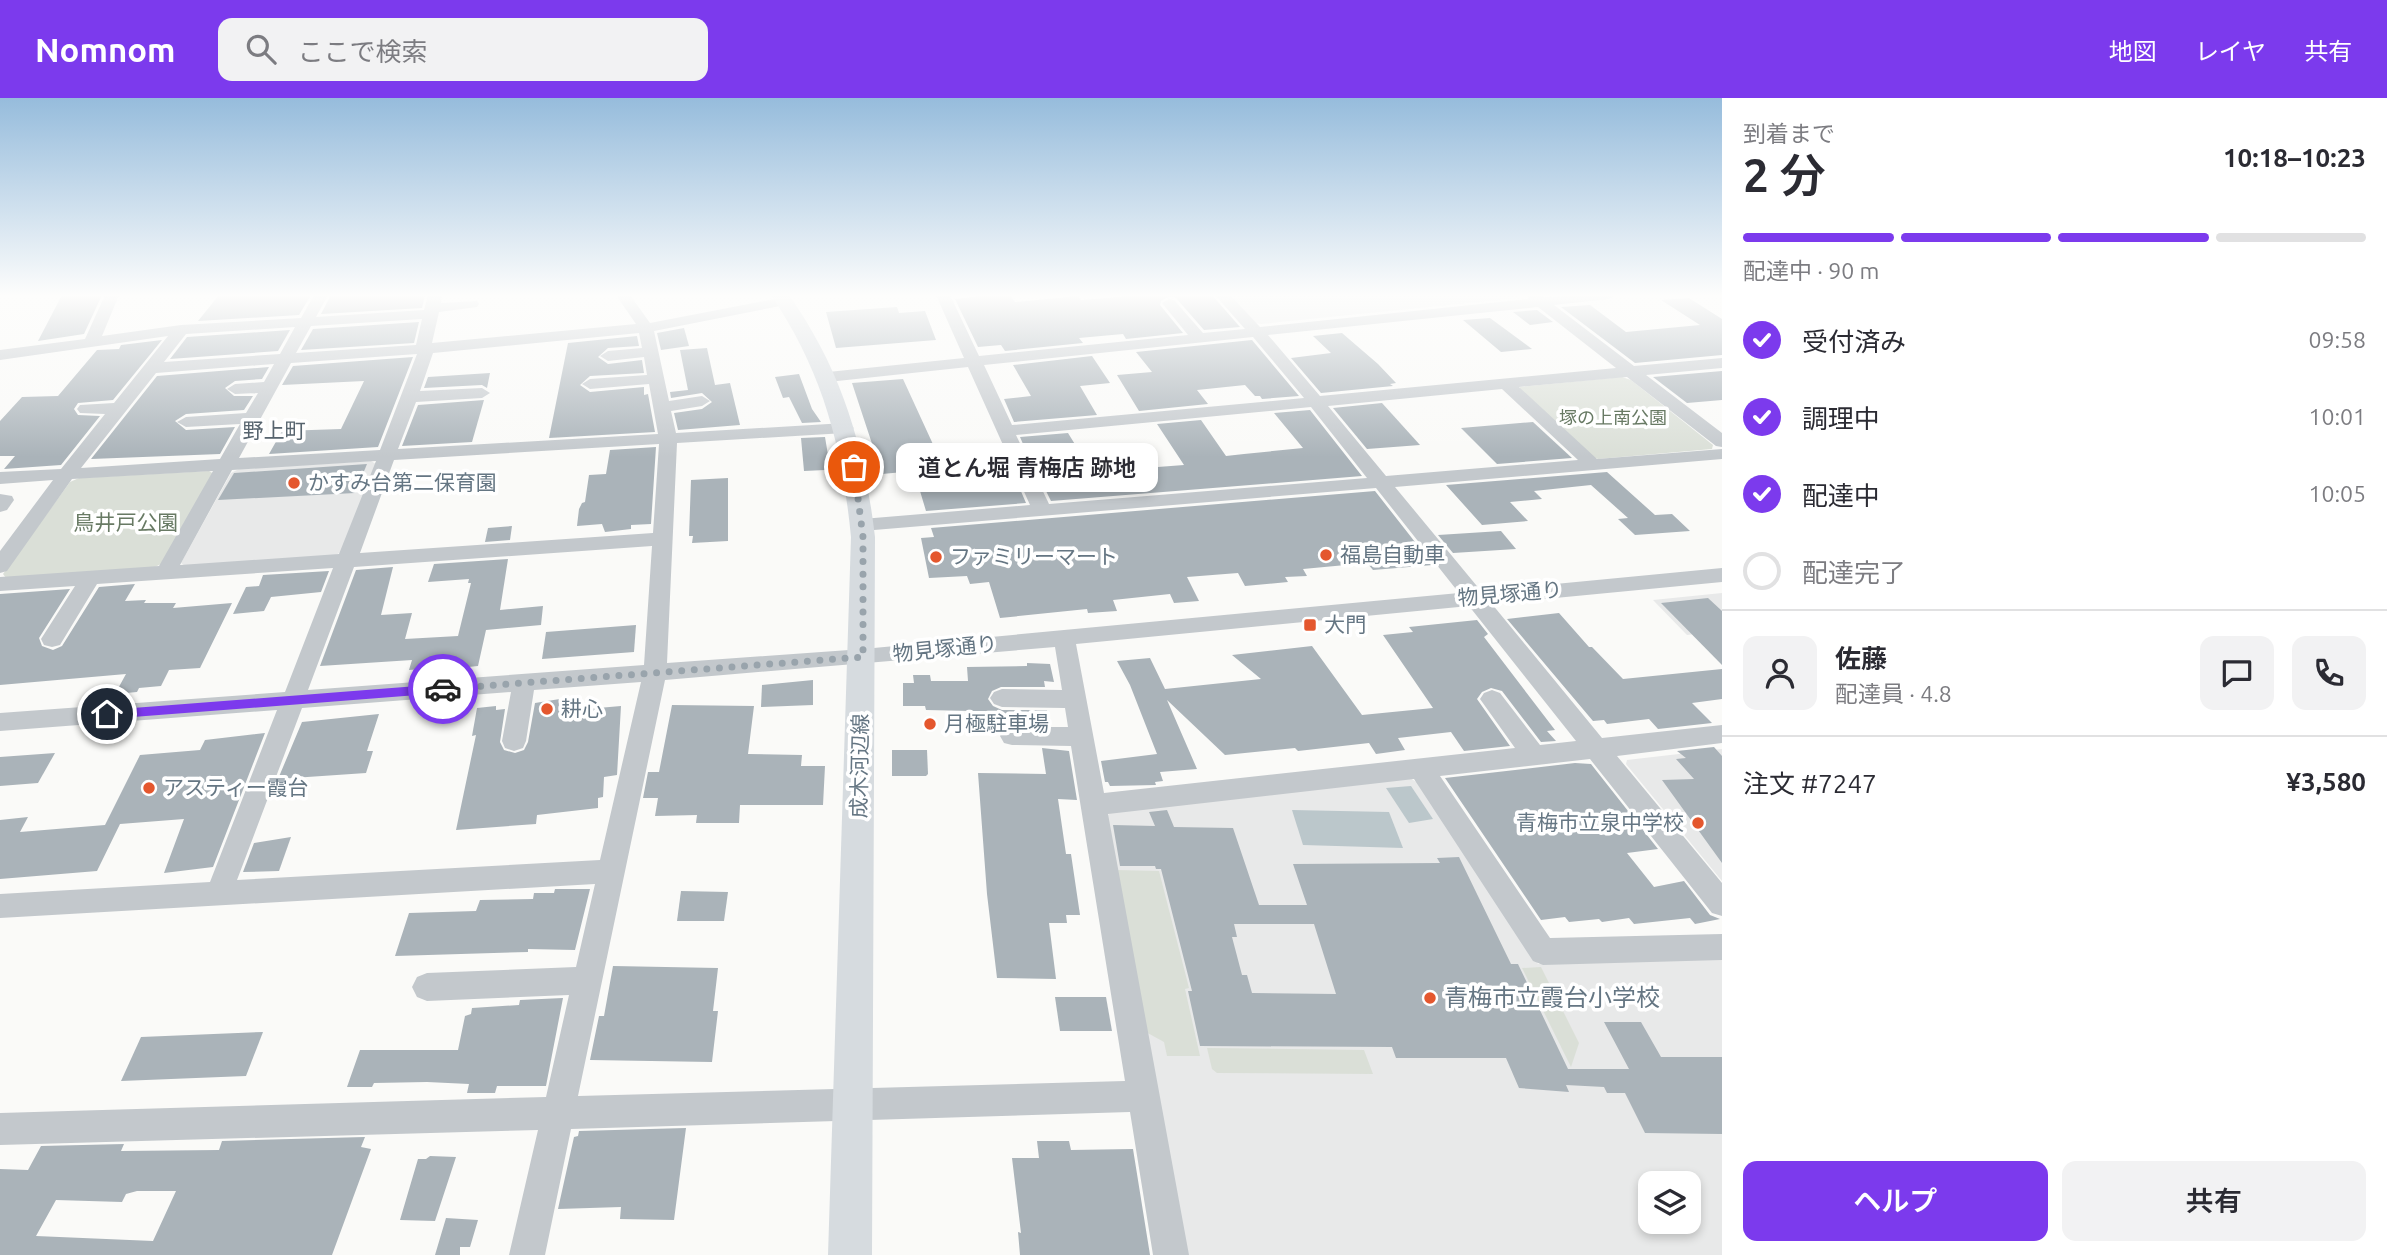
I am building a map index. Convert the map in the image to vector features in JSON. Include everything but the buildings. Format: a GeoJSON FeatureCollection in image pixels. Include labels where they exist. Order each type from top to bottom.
{"type":"FeatureCollection","features":[{"type":"Feature","properties":{"kind":"main road","name":"成木河辺線"},"geometry":{"type":"LineString","coordinates":[[814,349],[828,377],[845,428],[862,525],[863,657],[850,1255]]}},
{"type":"Feature","properties":{"kind":"street"},"geometry":{"type":"LineString","coordinates":[[3,357],[53,349]]}},
{"type":"Feature","properties":{"kind":"street"},"geometry":{"type":"LineString","coordinates":[[1,564],[166,349]]}},
{"type":"Feature","properties":{"kind":"street"},"geometry":{"type":"LineString","coordinates":[[166,572],[292,349]]}},
{"type":"Feature","properties":{"kind":"street"},"geometry":{"type":"LineString","coordinates":[[151,368],[425,349],[425,356],[348,561],[219,893]]}},
{"type":"Feature","properties":{"kind":"street"},"geometry":{"type":"LineString","coordinates":[[608,356],[626,349]]}},
{"type":"Feature","properties":{"kind":"street"},"geometry":{"type":"LineString","coordinates":[[527,1255],[655,672],[668,439],[651,349]]}},
{"type":"Feature","properties":{"kind":"street"},"geometry":{"type":"LineString","coordinates":[[968,349],[1042,510]]}},
{"type":"Feature","properties":{"kind":"street"},"geometry":{"type":"LineString","coordinates":[[828,377],[1096,349]]}},
{"type":"Feature","properties":{"kind":"street"},"geometry":{"type":"LineString","coordinates":[[1271,349],[1722,904]]}},
{"type":"Feature","properties":{"kind":"street"},"geometry":{"type":"LineString","coordinates":[[1601,349],[1722,442]]}},
{"type":"Feature","properties":{"kind":"street"},"geometry":{"type":"LineString","coordinates":[[1007,431],[1722,363]]}},
{"type":"Feature","properties":{"kind":"street"},"geometry":{"type":"LineString","coordinates":[[590,384],[656,379]]}},
{"type":"Feature","properties":{"kind":"street"},"geometry":{"type":"LineString","coordinates":[[1506,384],[1593,464]]}},
{"type":"Feature","properties":{"kind":"street"},"geometry":{"type":"LineString","coordinates":[[235,389],[270,387]]}},
{"type":"Feature","properties":{"kind":"street"},"geometry":{"type":"LineString","coordinates":[[409,397],[482,393]]}},
{"type":"Feature","properties":{"kind":"street"},"geometry":{"type":"LineString","coordinates":[[662,407],[702,401]]}},
{"type":"Feature","properties":{"kind":"street"},"geometry":{"type":"LineString","coordinates":[[86,409],[119,408]]}},
{"type":"Feature","properties":{"kind":"street"},"geometry":{"type":"LineString","coordinates":[[186,422],[252,418]]}},
{"type":"Feature","properties":{"kind":"street"},"geometry":{"type":"LineString","coordinates":[[8,478],[845,428]]}},
{"type":"Feature","properties":{"kind":"street"},"geometry":{"type":"LineString","coordinates":[[862,525],[1722,454]]}},
{"type":"Feature","properties":{"kind":"street"},"geometry":{"type":"LineString","coordinates":[[8,478],[33,459]]}},
{"type":"Feature","properties":{"kind":"street"},"geometry":{"type":"LineString","coordinates":[[0,500],[5,500],[0,506]]}},
{"type":"Feature","properties":{"kind":"street"},"geometry":{"type":"LineString","coordinates":[[0,584],[663,539]]}},
{"type":"Feature","properties":{"kind":"street","name":"物見塚通り"},"geometry":{"type":"LineString","coordinates":[[0,722],[863,657],[1722,575]]}},
{"type":"Feature","properties":{"kind":"street"},"geometry":{"type":"LineString","coordinates":[[52,639],[91,578]]}},
{"type":"Feature","properties":{"kind":"street"},"geometry":{"type":"LineString","coordinates":[[1064,636],[1171,1255]]}},
{"type":"Feature","properties":{"kind":"street"},"geometry":{"type":"LineString","coordinates":[[514,741],[524,682]]}},
{"type":"Feature","properties":{"kind":"street"},"geometry":{"type":"LineString","coordinates":[[1002,698],[1074,699]]}},
{"type":"Feature","properties":{"kind":"street"},"geometry":{"type":"LineString","coordinates":[[1492,699],[1534,755]]}},
{"type":"Feature","properties":{"kind":"street"},"geometry":{"type":"LineString","coordinates":[[1093,805],[1722,734]]}},
{"type":"Feature","properties":{"kind":"street"},"geometry":{"type":"LineString","coordinates":[[1012,736],[1081,737]]}},
{"type":"Feature","properties":{"kind":"street"},"geometry":{"type":"LineString","coordinates":[[1420,767],[1543,952],[1722,947]]}},
{"type":"Feature","properties":{"kind":"street"},"geometry":{"type":"LineString","coordinates":[[4,911],[219,893],[611,871]]}},
{"type":"Feature","properties":{"kind":"street"},"geometry":{"type":"LineString","coordinates":[[427,988],[587,980]]}},
{"type":"Feature","properties":{"kind":"street"},"geometry":{"type":"LineString","coordinates":[[0,1129],[1144,1096]]}},
{"type":"Feature","properties":{"kind":"shaded area"},"geometry":{"type":"Polygon","coordinates":[[[371,461],[376,464],[341,552],[334,556],[185,566],[181,563],[231,473],[239,469],[371,461]]]}},
{"type":"Feature","properties":{"kind":"shaded area"},"geometry":{"type":"Polygon","coordinates":[[[1722,593],[1722,631],[1687,635],[1653,600],[1722,593]]]}},
{"type":"Feature","properties":{"kind":"shaded area","name":"青梅市立泉中学校"},"geometry":{"type":"Polygon","coordinates":[[[1722,749],[1722,881],[1626,764],[1627,760],[1722,749]]]}},
{"type":"Feature","properties":{"kind":"shaded area","name":"青梅市立霞台小学校"},"geometry":{"type":"Polygon","coordinates":[[[1408,777],[1420,784],[1538,964],[1722,959],[1722,1255],[1184,1255],[1105,818],[1112,811],[1408,777]]]}},
{"type":"Feature","properties":{"kind":"shaded area"},"geometry":{"type":"Polygon","coordinates":[[[1411,786],[1433,819],[1409,823],[1386,788],[1411,786]]]}},
{"type":"Feature","properties":{"kind":"shaded area"},"geometry":{"type":"Polygon","coordinates":[[[1292,810],[1389,812],[1403,848],[1303,845],[1292,810]]]}},
{"type":"Feature","properties":{"kind":"green space","name":"塚の上南公園"},"geometry":{"type":"Polygon","coordinates":[[[1622,377],[1631,380],[1713,445],[1712,449],[1598,459],[1589,456],[1519,391],[1520,387],[1622,377]]]}},
{"type":"Feature","properties":{"kind":"green space","name":"鳥井戸公園"},"geometry":{"type":"Polygon","coordinates":[[[209,471],[214,474],[161,564],[153,568],[6,578],[3,574],[70,482],[79,478],[209,471]]]}},
{"type":"Feature","properties":{"kind":"green space"},"geometry":{"type":"Polygon","coordinates":[[[1115,870],[1159,871],[1189,988],[1185,989],[1200,1056],[1167,1056],[1164,1042],[1144,1031],[1115,870]]]}},
{"type":"Feature","properties":{"kind":"green space"},"geometry":{"type":"Polygon","coordinates":[[[1541,967],[1579,1043],[1571,1067],[1522,968],[1541,967]]]}},
{"type":"Feature","properties":{"kind":"green space"},"geometry":{"type":"Polygon","coordinates":[[[1207,1048],[1364,1050],[1373,1074],[1217,1073],[1212,1069],[1207,1048]]]}},
{"type":"Feature","properties":{"kind":"way so far"},"geometry":{"type":"LineString","coordinates":[[443,689],[863,657],[863,537],[854,467]]}},
{"type":"Feature","properties":{"kind":"place","name":"道とん堀 青梅店 跡地"},"geometry":{"type":"Point","coordinates":[854,467]}},
{"type":"Feature","properties":{"kind":"place","name":"かすみ台第二保育園"},"geometry":{"type":"Point","coordinates":[294,483]}},
{"type":"Feature","properties":{"kind":"place","name":"福島自動車"},"geometry":{"type":"Point","coordinates":[1326,555]}},
{"type":"Feature","properties":{"kind":"place","name":"ファミリーマート"},"geometry":{"type":"Point","coordinates":[936,557]}},
{"type":"Feature","properties":{"kind":"place","name":"大門"},"geometry":{"type":"Point","coordinates":[1310,625]}},
{"type":"Feature","properties":{"kind":"place","name":"耕心"},"geometry":{"type":"Point","coordinates":[547,709]}},
{"type":"Feature","properties":{"kind":"place","name":"月極駐車場"},"geometry":{"type":"Point","coordinates":[930,724]}},
{"type":"Feature","properties":{"kind":"place","name":"アスティー霞台"},"geometry":{"type":"Point","coordinates":[149,788]}},
{"type":"Feature","properties":{"kind":"place","name":"青梅市立泉中学校"},"geometry":{"type":"Point","coordinates":[1698,823]}},
{"type":"Feature","properties":{"kind":"place","name":"青梅市立霞台小学校"},"geometry":{"type":"Point","coordinates":[1430,998]}},
{"type":"Feature","properties":{"kind":"district","name":"野上町"},"geometry":{"type":"Point","coordinates":[274,431]}},
{"type":"Feature","properties":{"kind":"route"},"geometry":{"type":"LineString","coordinates":[[107,714],[443,689]]}}]}
